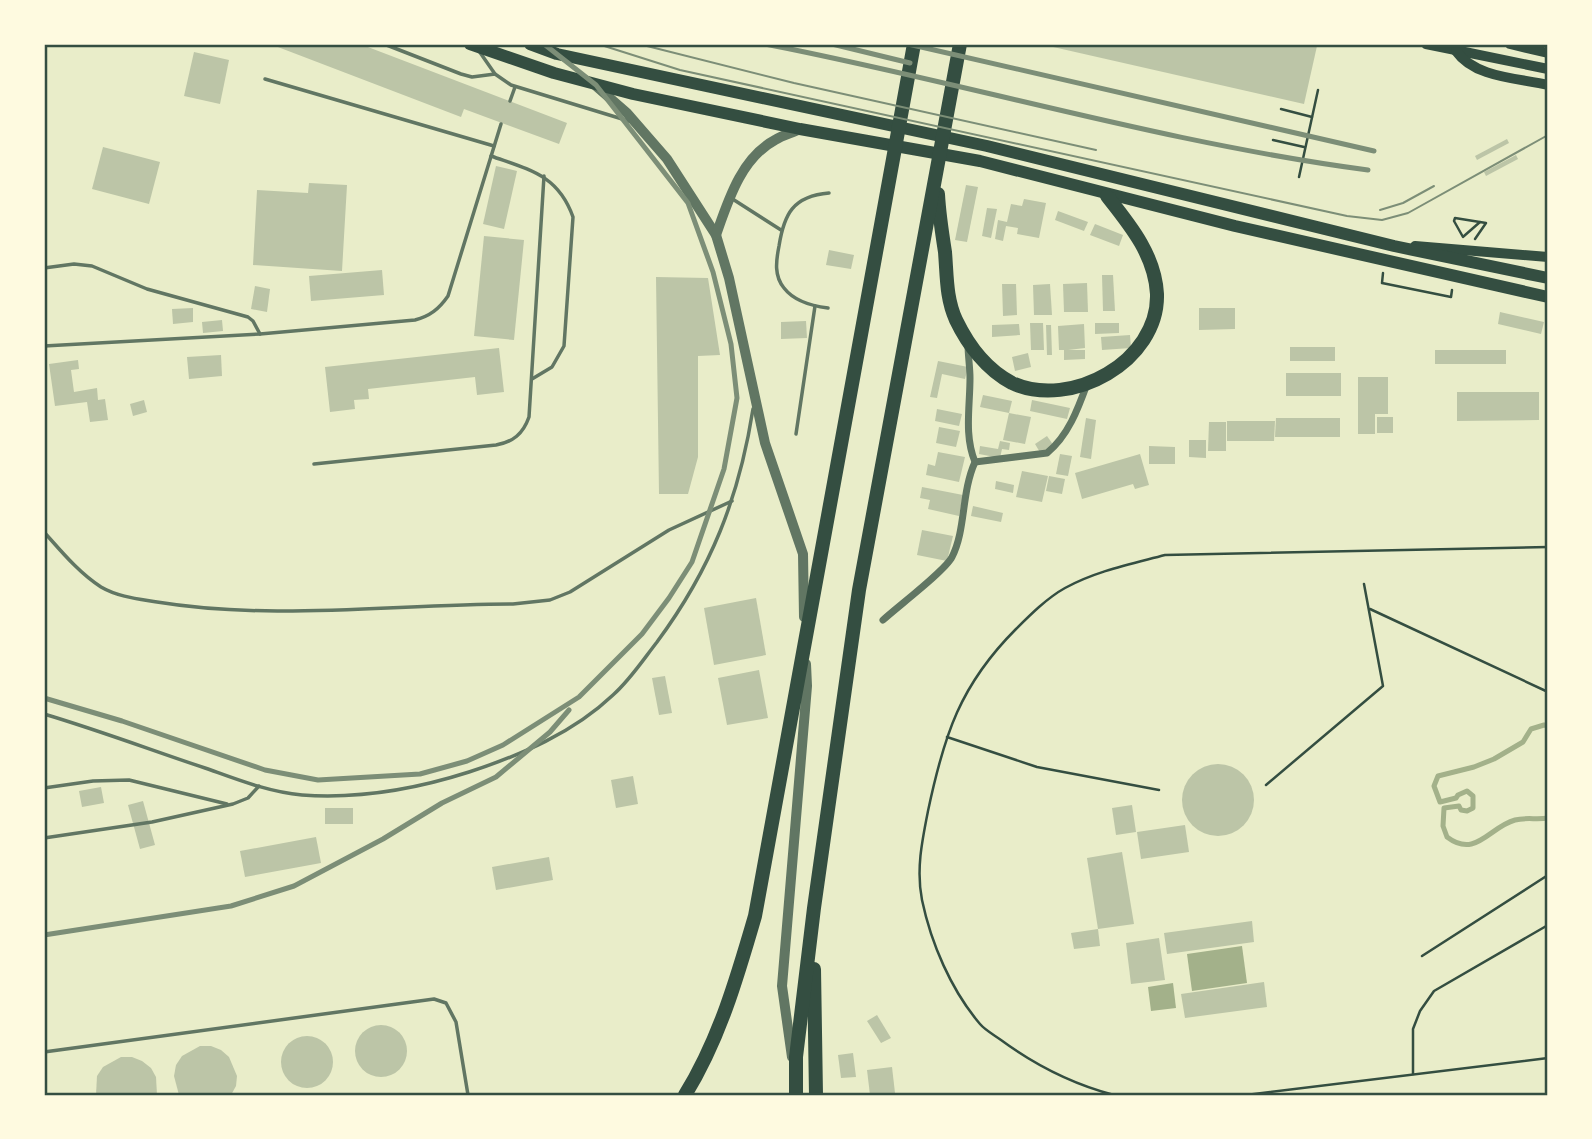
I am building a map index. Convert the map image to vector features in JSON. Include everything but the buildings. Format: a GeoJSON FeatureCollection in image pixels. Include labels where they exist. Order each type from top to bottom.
{"type":"FeatureCollection","features":[{"type":"Feature","properties":{"kind":"highway"},"geometry":{"type":"LineString","coordinates":[[530,44],[557,54],[987,146],[1394,246],[1548,278]]}},
{"type":"Feature","properties":{"kind":"highway"},"geometry":{"type":"LineString","coordinates":[[685,1095],[701,1069],[719,1027],[738,976],[755,916],[914,44]]}},
{"type":"Feature","properties":{"kind":"highway"},"geometry":{"type":"LineString","coordinates":[[796,1095],[796,1057],[814,908],[859,590],[960,44]]}},
{"type":"Feature","properties":{"kind":"highway"},"geometry":{"type":"LineString","coordinates":[[473,45],[596,85],[800,129],[980,161],[1107,196],[1548,297]]}},
{"type":"Feature","properties":{"kind":"highway"},"geometry":{"type":"LineString","coordinates":[[581,81],[586,60]]}},
{"type":"Feature","properties":{"kind":"highway"},"geometry":{"type":"LineString","coordinates":[[938,164],[939,212],[948,296],[956,319],[967,341],[982,359],[1013,383],[1031,388],[1072,388],[1117,368],[1140,347],[1154,317],[1157,294],[1143,245],[1107,196]]}},
{"type":"Feature","properties":{"kind":"highway"},"geometry":{"type":"LineString","coordinates":[[814,908],[816,1095]]}},
{"type":"Feature","properties":{"kind":"main road"},"geometry":{"type":"LineString","coordinates":[[1426,44],[1548,69]]}},
{"type":"Feature","properties":{"kind":"main road"},"geometry":{"type":"LineString","coordinates":[[1510,44],[1548,53]]}},
{"type":"Feature","properties":{"kind":"main road"},"geometry":{"type":"LineString","coordinates":[[1456,51],[1465,62],[1478,70],[1548,85]]}},
{"type":"Feature","properties":{"kind":"main road"},"geometry":{"type":"LineString","coordinates":[[1394,246],[1548,257]]}},
{"type":"Feature","properties":{"kind":"street"},"geometry":{"type":"LineString","coordinates":[[596,85],[637,124],[667,159],[716,235],[729,278],[768,454],[803,554],[807,686],[782,986],[796,1095]]}},
{"type":"Feature","properties":{"kind":"street"},"geometry":{"type":"LineString","coordinates":[[716,235],[729,197],[748,166],[773,141],[800,129]]}},
{"type":"Feature","properties":{"kind":"street"},"geometry":{"type":"LineString","coordinates":[[883,620],[951,560],[957,543],[967,480],[975,462],[971,452],[968,422],[970,379],[967,341]]}},
{"type":"Feature","properties":{"kind":"street"},"geometry":{"type":"LineString","coordinates":[[975,462],[1046,453],[1055,447],[1077,414],[1088,382]]}},
{"type":"Feature","properties":{"kind":"lane"},"geometry":{"type":"LineString","coordinates":[[384,44],[461,74],[484,77],[495,74]]}},
{"type":"Feature","properties":{"kind":"lane"},"geometry":{"type":"LineString","coordinates":[[473,45],[495,74],[515,86],[637,124]]}},
{"type":"Feature","properties":{"kind":"lane"},"geometry":{"type":"LineString","coordinates":[[265,79],[495,146]]}},
{"type":"Feature","properties":{"kind":"lane"},"geometry":{"type":"LineString","coordinates":[[510,101],[515,86]]}},
{"type":"Feature","properties":{"kind":"lane"},"geometry":{"type":"LineString","coordinates":[[44,346],[260,334],[415,320],[434,312],[442,305],[452,286],[501,124]]}},
{"type":"Feature","properties":{"kind":"lane"},"geometry":{"type":"LineString","coordinates":[[491,156],[544,176],[557,187],[567,201],[573,217],[564,346],[552,367],[531,380]]}},
{"type":"Feature","properties":{"kind":"lane"},"geometry":{"type":"LineString","coordinates":[[314,464],[505,443],[513,440],[526,426],[544,176]]}},
{"type":"Feature","properties":{"kind":"lane"},"geometry":{"type":"LineString","coordinates":[[828,308],[815,306],[792,296],[778,278],[776,267],[784,220],[798,203],[808,197],[829,193]]}},
{"type":"Feature","properties":{"kind":"lane"},"geometry":{"type":"LineString","coordinates":[[729,197],[781,230]]}},
{"type":"Feature","properties":{"kind":"lane"},"geometry":{"type":"LineString","coordinates":[[44,268],[75,264],[92,266],[147,289],[248,317],[260,334]]}},
{"type":"Feature","properties":{"kind":"lane"},"geometry":{"type":"LineString","coordinates":[[796,434],[815,306]]}},
{"type":"Feature","properties":{"kind":"lane"},"geometry":{"type":"LineString","coordinates":[[44,714],[259,786],[302,795],[355,794],[423,785],[511,758],[565,730],[613,695],[677,615],[715,547],[732,501],[743,463],[755,401]]}},
{"type":"Feature","properties":{"kind":"lane"},"geometry":{"type":"LineString","coordinates":[[44,532],[71,561],[103,587],[121,595],[180,606],[264,611],[513,604],[550,600],[570,592],[669,530],[732,501]]}},
{"type":"Feature","properties":{"kind":"lane"},"geometry":{"type":"LineString","coordinates":[[44,788],[93,781],[129,780],[200,799],[233,804]]}},
{"type":"Feature","properties":{"kind":"lane"},"geometry":{"type":"LineString","coordinates":[[44,838],[152,822],[233,804],[248,798],[259,786]]}},
{"type":"Feature","properties":{"kind":"lane"},"geometry":{"type":"LineString","coordinates":[[44,1052],[435,999],[446,1003],[456,1022],[468,1095]]}},
{"type":"Feature","properties":{"kind":"path"},"geometry":{"type":"LineString","coordinates":[[1299,177],[1318,90]]}},
{"type":"Feature","properties":{"kind":"path"},"geometry":{"type":"LineString","coordinates":[[1281,109],[1312,117]]}},
{"type":"Feature","properties":{"kind":"path"},"geometry":{"type":"LineString","coordinates":[[1273,140],[1306,148]]}},
{"type":"Feature","properties":{"kind":"path"},"geometry":{"type":"LineString","coordinates":[[1473,242],[1486,223],[1480,222],[1455,218],[1463,237],[1480,222]]}},
{"type":"Feature","properties":{"kind":"path"},"geometry":{"type":"LineString","coordinates":[[1382,283],[1451,297]]}},
{"type":"Feature","properties":{"kind":"path"},"geometry":{"type":"LineString","coordinates":[[1114,1095],[1076,1084],[1024,1057],[981,1025],[952,983],[933,938],[922,899],[919,857],[936,774],[964,693],[992,652],[1027,618],[1063,589],[1104,570],[1165,555],[1548,547]]}},
{"type":"Feature","properties":{"kind":"path"},"geometry":{"type":"LineString","coordinates":[[1266,785],[1382,686],[1364,584]]}},
{"type":"Feature","properties":{"kind":"path"},"geometry":{"type":"LineString","coordinates":[[1369,609],[1548,692]]}},
{"type":"Feature","properties":{"kind":"path"},"geometry":{"type":"LineString","coordinates":[[947,737],[1037,767],[1159,790]]}},
{"type":"Feature","properties":{"kind":"path"},"geometry":{"type":"LineString","coordinates":[[1422,956],[1548,875]]}},
{"type":"Feature","properties":{"kind":"path"},"geometry":{"type":"LineString","coordinates":[[1413,1075],[1413,1029],[1420,1011],[1434,991],[1548,925]]}},
{"type":"Feature","properties":{"kind":"path"},"geometry":{"type":"LineString","coordinates":[[1246,1095],[1548,1058]]}},
{"type":"Feature","properties":{"kind":"shaded area"},"geometry":{"type":"Polygon","coordinates":[[[1242,946],[1247,983],[1192,991],[1187,954],[1242,946]]]}},
{"type":"Feature","properties":{"kind":"shaded area"},"geometry":{"type":"Polygon","coordinates":[[[1173,983],[1176,1008],[1151,1011],[1148,987],[1173,983]]]}},
{"type":"Feature","properties":{"kind":"waterway"},"geometry":{"type":"LineString","coordinates":[[1548,726],[1531,729],[1523,742],[1494,759],[1438,776],[1434,786],[1440,802],[1456,798],[1467,791],[1473,796],[1473,808],[1467,811],[1461,810],[1459,806],[1444,808],[1443,826],[1447,837],[1457,843],[1474,843],[1515,820],[1548,818]]}},
{"type":"Feature","properties":{"kind":"tram line"},"geometry":{"type":"LineString","coordinates":[[598,44],[680,70],[1347,216],[1382,220],[1408,213],[1548,135]]}},
{"type":"Feature","properties":{"kind":"tram line"},"geometry":{"type":"LineString","coordinates":[[639,44],[794,83],[1096,150]]}},
{"type":"Feature","properties":{"kind":"tram line"},"geometry":{"type":"LineString","coordinates":[[1380,210],[1403,203],[1434,186]]}},
{"type":"Feature","properties":{"kind":"railway"},"geometry":{"type":"LineString","coordinates":[[44,698],[122,721],[265,770],[318,780],[420,774],[467,761],[503,745],[579,697],[642,634],[692,562],[724,469],[737,398],[731,344],[713,272],[688,203],[596,85],[544,44]]}},
{"type":"Feature","properties":{"kind":"railway"},"geometry":{"type":"LineString","coordinates":[[765,44],[1141,129],[1368,170]]}},
{"type":"Feature","properties":{"kind":"railway"},"geometry":{"type":"LineString","coordinates":[[832,44],[910,63]]}},
{"type":"Feature","properties":{"kind":"railway"},"geometry":{"type":"LineString","coordinates":[[908,44],[1374,151]]}},
{"type":"Feature","properties":{"kind":"railway"},"geometry":{"type":"LineString","coordinates":[[44,935],[231,906],[294,886],[383,839],[442,803],[496,777],[550,732],[569,710]]}}]}
